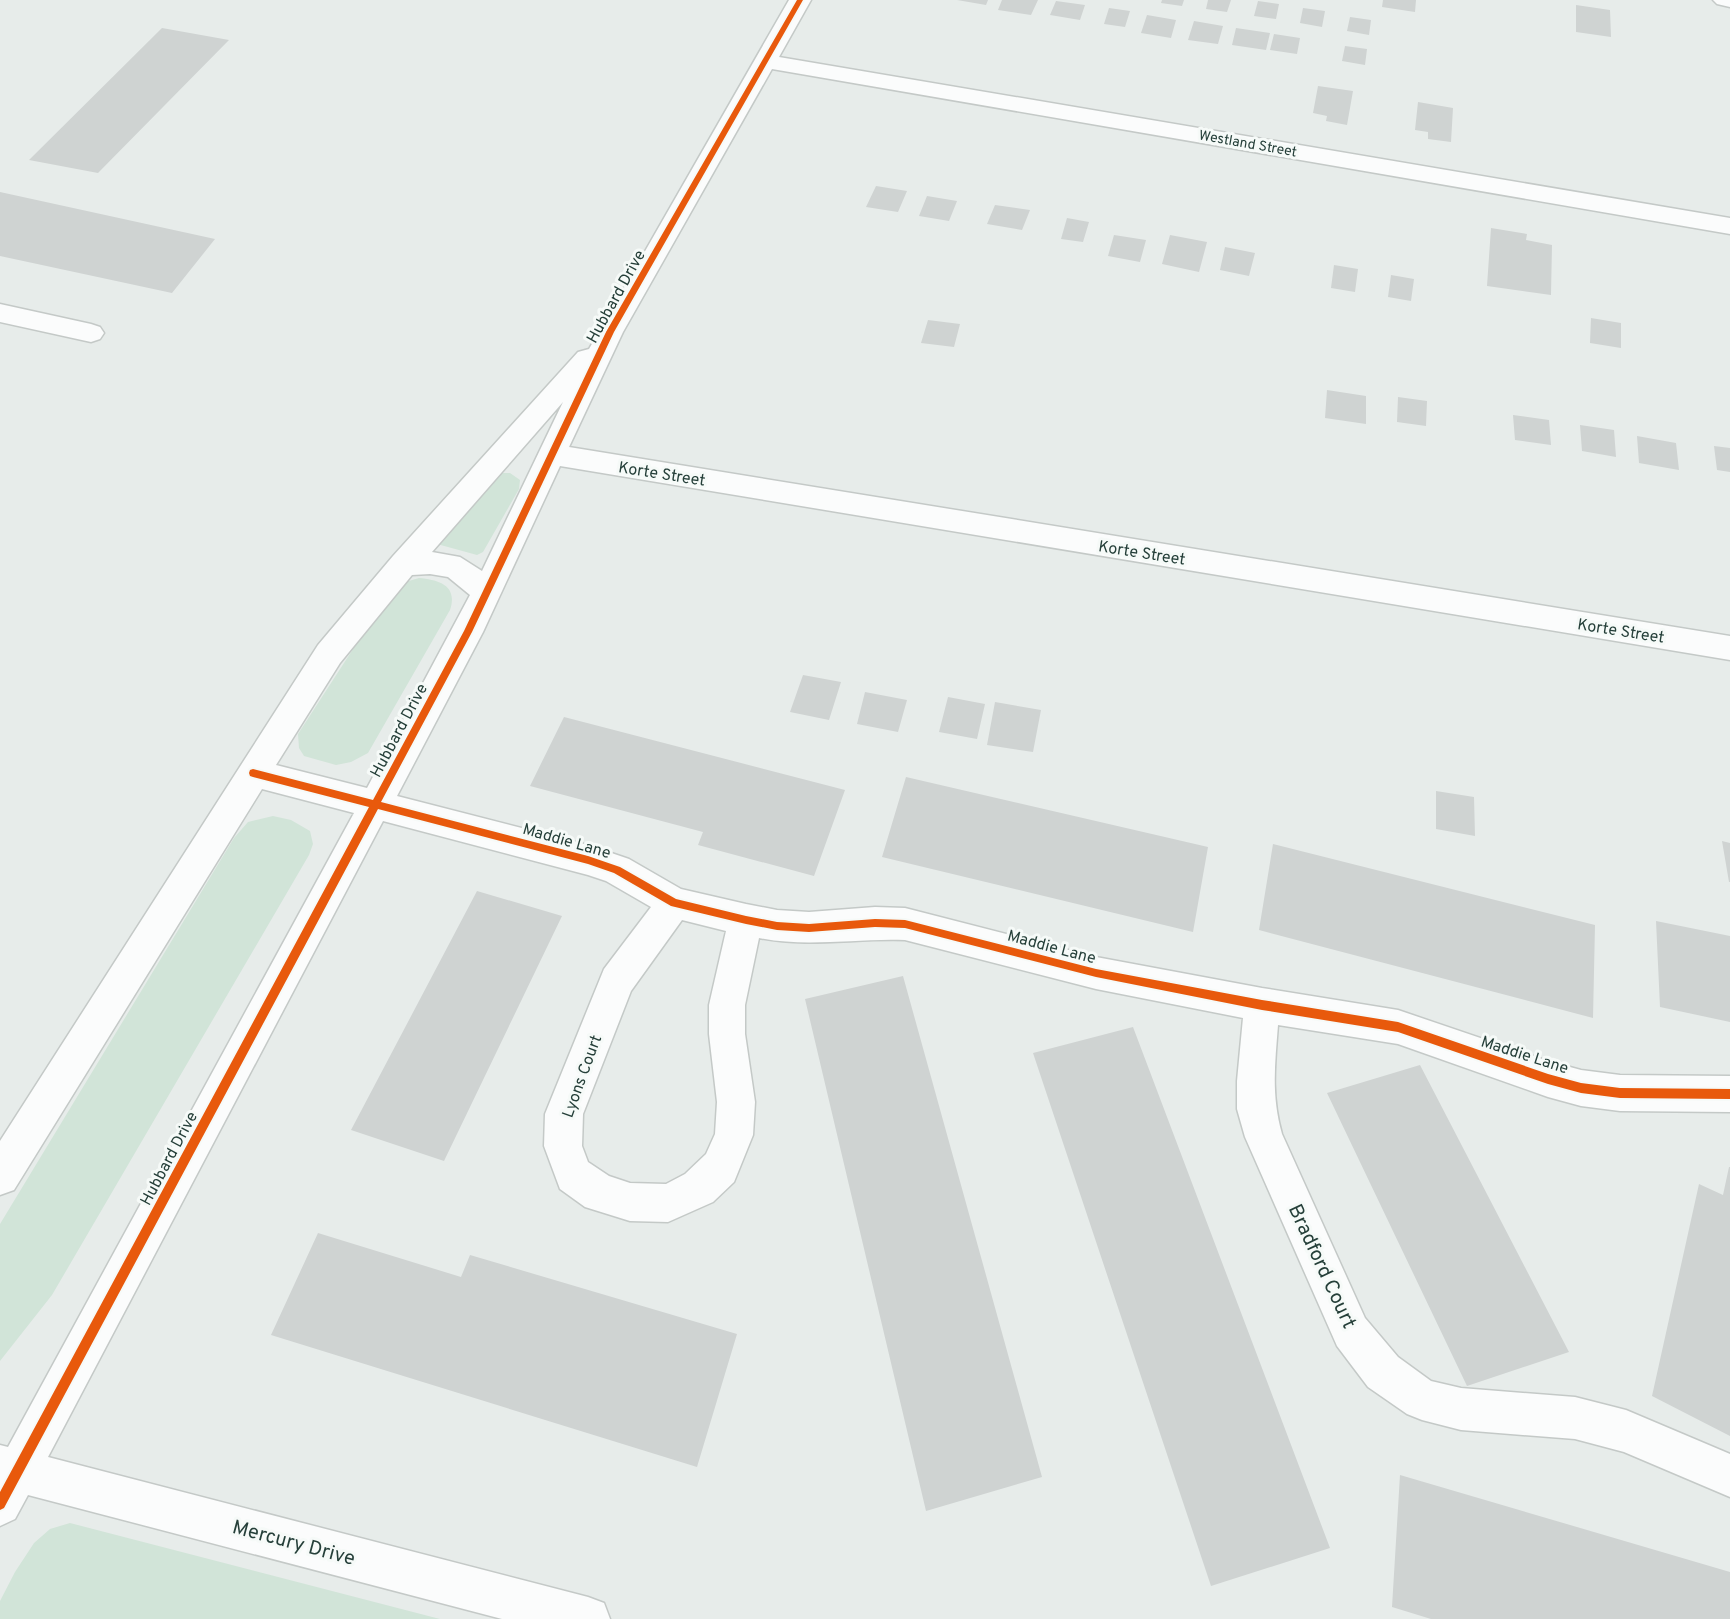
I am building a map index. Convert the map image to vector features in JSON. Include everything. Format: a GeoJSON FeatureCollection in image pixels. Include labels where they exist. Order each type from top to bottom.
{"type":"FeatureCollection","features":[{"type":"Feature","properties":{"kind":"street","name":"Hubbard Drive"},"geometry":{"type":"LineString","coordinates":[[6,1480],[488,593],[610,332],[800,0]]}},
{"type":"Feature","properties":{"kind":"street"},"geometry":{"type":"LineString","coordinates":[[1724,0],[1730,1]]}},
{"type":"Feature","properties":{"kind":"street","name":"Westland Street"},"geometry":{"type":"LineString","coordinates":[[766,61],[1730,226]]}},
{"type":"Feature","properties":{"kind":"street"},"geometry":{"type":"LineString","coordinates":[[0,313],[91,333]]}},
{"type":"Feature","properties":{"kind":"street","name":"Hubbard Drive"},"geometry":{"type":"LineString","coordinates":[[0,1176],[329,654],[403,564],[610,332]]}},
{"type":"Feature","properties":{"kind":"street","name":"Korte Street"},"geometry":{"type":"LineString","coordinates":[[553,455],[1730,648]]}},
{"type":"Feature","properties":{"kind":"street"},"geometry":{"type":"LineString","coordinates":[[403,564],[430,562],[450,564],[467,573],[488,593]]}},
{"type":"Feature","properties":{"kind":"street","name":"Maddie Lane"},"geometry":{"type":"LineString","coordinates":[[253,773],[588,860],[617,870],[674,903],[746,920],[777,926],[809,928],[874,922],[905,924],[1096,973],[1262,1005],[1398,1027],[1548,1079],[1581,1088],[1620,1093],[1730,1094]]}},
{"type":"Feature","properties":{"kind":"street","name":"Lyons Court"},"geometry":{"type":"LineString","coordinates":[[674,903],[617,981],[564,1114],[563,1146],[574,1175],[598,1193],[630,1202],[668,1203],[699,1188],[720,1168],[734,1135],[736,1102],[727,1034],[727,1005],[746,920]]}},
{"type":"Feature","properties":{"kind":"street","name":"Bradford Court"},"geometry":{"type":"LineString","coordinates":[[1262,1005],[1255,1081],[1256,1109],[1264,1137],[1352,1332],[1383,1372],[1422,1399],[1461,1408],[1575,1418],[1626,1431],[1730,1476]]}},
{"type":"Feature","properties":{"kind":"street","name":"Mercury Drive"},"geometry":{"type":"LineString","coordinates":[[6,1480],[588,1619]]}},
{"type":"Feature","properties":{"kind":"green space"},"geometry":{"type":"Polygon","coordinates":[[[510,473],[520,480],[519,489],[483,552],[477,555],[437,544],[495,475],[510,473]]]}},
{"type":"Feature","properties":{"kind":"green space"},"geometry":{"type":"Polygon","coordinates":[[[419,578],[434,580],[449,590],[452,602],[450,610],[368,753],[351,762],[336,765],[304,756],[299,748],[298,734],[390,592],[402,583],[419,578]]]}},
{"type":"Feature","properties":{"kind":"green space"},"geometry":{"type":"Polygon","coordinates":[[[273,816],[291,820],[310,831],[313,844],[309,855],[52,1295],[0,1361],[0,1224],[234,838],[248,822],[273,816]]]}},
{"type":"Feature","properties":{"kind":"green space"},"geometry":{"type":"Polygon","coordinates":[[[70,1523],[440,1619],[0,1619],[0,1601],[34,1543],[50,1529],[70,1523]]]}},
{"type":"Feature","properties":{"kind":"building"},"geometry":{"type":"Polygon","coordinates":[[[957,0],[988,0],[986,5],[957,0]]]}},
{"type":"Feature","properties":{"kind":"building"},"geometry":{"type":"Polygon","coordinates":[[[1002,0],[1038,0],[1031,15],[998,10],[1002,0]]]}},
{"type":"Feature","properties":{"kind":"building"},"geometry":{"type":"Polygon","coordinates":[[[1162,0],[1184,0],[1182,6],[1161,3],[1162,0]]]}},
{"type":"Feature","properties":{"kind":"building"},"geometry":{"type":"Polygon","coordinates":[[[1208,0],[1231,0],[1227,12],[1206,9],[1208,0]]]}},
{"type":"Feature","properties":{"kind":"building"},"geometry":{"type":"Polygon","coordinates":[[[1383,0],[1416,0],[1415,12],[1382,7],[1383,0]]]}},
{"type":"Feature","properties":{"kind":"building"},"geometry":{"type":"Polygon","coordinates":[[[1056,1],[1085,5],[1080,20],[1050,15],[1056,1]]]}},
{"type":"Feature","properties":{"kind":"building"},"geometry":{"type":"Polygon","coordinates":[[[1258,1],[1279,4],[1276,19],[1254,16],[1258,1]]]}},
{"type":"Feature","properties":{"kind":"building"},"geometry":{"type":"Polygon","coordinates":[[[1576,5],[1610,10],[1611,37],[1576,32],[1576,5]]]}},
{"type":"Feature","properties":{"kind":"building"},"geometry":{"type":"Polygon","coordinates":[[[1109,8],[1130,11],[1125,27],[1104,24],[1109,8]]]}},
{"type":"Feature","properties":{"kind":"building"},"geometry":{"type":"Polygon","coordinates":[[[1303,8],[1325,11],[1322,27],[1300,23],[1303,8]]]}},
{"type":"Feature","properties":{"kind":"building"},"geometry":{"type":"Polygon","coordinates":[[[1147,15],[1176,20],[1171,38],[1141,33],[1147,15]]]}},
{"type":"Feature","properties":{"kind":"building"},"geometry":{"type":"Polygon","coordinates":[[[1350,17],[1371,20],[1369,35],[1347,31],[1350,17]]]}},
{"type":"Feature","properties":{"kind":"building"},"geometry":{"type":"Polygon","coordinates":[[[1194,21],[1223,26],[1218,44],[1188,40],[1194,21]]]}},
{"type":"Feature","properties":{"kind":"building"},"geometry":{"type":"Polygon","coordinates":[[[162,28],[229,40],[98,173],[29,160],[162,28]]]}},
{"type":"Feature","properties":{"kind":"building"},"geometry":{"type":"Polygon","coordinates":[[[1236,28],[1270,33],[1266,50],[1232,45],[1236,28]]]}},
{"type":"Feature","properties":{"kind":"building"},"geometry":{"type":"Polygon","coordinates":[[[1274,34],[1300,38],[1297,54],[1270,50],[1274,34]]]}},
{"type":"Feature","properties":{"kind":"building"},"geometry":{"type":"Polygon","coordinates":[[[1345,46],[1367,49],[1365,65],[1342,61],[1345,46]]]}},
{"type":"Feature","properties":{"kind":"building"},"geometry":{"type":"Polygon","coordinates":[[[1318,86],[1353,91],[1347,125],[1326,121],[1327,116],[1313,113],[1318,86]]]}},
{"type":"Feature","properties":{"kind":"building"},"geometry":{"type":"Polygon","coordinates":[[[1418,102],[1453,108],[1451,142],[1428,139],[1428,132],[1415,130],[1418,102]]]}},
{"type":"Feature","properties":{"kind":"building"},"geometry":{"type":"Polygon","coordinates":[[[876,186],[907,191],[898,212],[866,207],[876,186]]]}},
{"type":"Feature","properties":{"kind":"building"},"geometry":{"type":"Polygon","coordinates":[[[0,192],[215,239],[172,293],[0,256],[0,192]]]}},
{"type":"Feature","properties":{"kind":"building"},"geometry":{"type":"Polygon","coordinates":[[[927,196],[957,201],[949,221],[919,216],[927,196]]]}},
{"type":"Feature","properties":{"kind":"building"},"geometry":{"type":"Polygon","coordinates":[[[995,205],[1030,210],[1022,230],[987,224],[995,205]]]}},
{"type":"Feature","properties":{"kind":"building"},"geometry":{"type":"Polygon","coordinates":[[[1067,218],[1089,222],[1083,242],[1061,239],[1067,218]]]}},
{"type":"Feature","properties":{"kind":"building"},"geometry":{"type":"Polygon","coordinates":[[[1491,228],[1527,234],[1526,240],[1552,245],[1551,295],[1487,286],[1491,228]]]}},
{"type":"Feature","properties":{"kind":"building"},"geometry":{"type":"Polygon","coordinates":[[[1114,235],[1146,240],[1140,262],[1108,256],[1114,235]]]}},
{"type":"Feature","properties":{"kind":"building"},"geometry":{"type":"Polygon","coordinates":[[[1170,235],[1207,242],[1199,272],[1162,264],[1170,235]]]}},
{"type":"Feature","properties":{"kind":"building"},"geometry":{"type":"Polygon","coordinates":[[[1225,247],[1255,253],[1249,276],[1220,270],[1225,247]]]}},
{"type":"Feature","properties":{"kind":"building"},"geometry":{"type":"Polygon","coordinates":[[[1334,265],[1358,269],[1355,292],[1331,288],[1334,265]]]}},
{"type":"Feature","properties":{"kind":"building"},"geometry":{"type":"Polygon","coordinates":[[[1391,275],[1414,279],[1411,301],[1388,297],[1391,275]]]}},
{"type":"Feature","properties":{"kind":"building"},"geometry":{"type":"Polygon","coordinates":[[[1591,318],[1621,323],[1621,348],[1590,343],[1591,318]]]}},
{"type":"Feature","properties":{"kind":"building"},"geometry":{"type":"Polygon","coordinates":[[[928,320],[960,324],[954,347],[921,343],[928,320]]]}},
{"type":"Feature","properties":{"kind":"building"},"geometry":{"type":"Polygon","coordinates":[[[1327,390],[1366,396],[1366,424],[1325,418],[1327,390]]]}},
{"type":"Feature","properties":{"kind":"building"},"geometry":{"type":"Polygon","coordinates":[[[1398,397],[1427,401],[1426,426],[1397,422],[1398,397]]]}},
{"type":"Feature","properties":{"kind":"building"},"geometry":{"type":"Polygon","coordinates":[[[1513,415],[1549,420],[1551,445],[1515,440],[1513,415]]]}},
{"type":"Feature","properties":{"kind":"building"},"geometry":{"type":"Polygon","coordinates":[[[1580,425],[1614,430],[1616,457],[1582,451],[1580,425]]]}},
{"type":"Feature","properties":{"kind":"building"},"geometry":{"type":"Polygon","coordinates":[[[1637,436],[1676,443],[1679,470],[1639,463],[1637,436]]]}},
{"type":"Feature","properties":{"kind":"building"},"geometry":{"type":"Polygon","coordinates":[[[1714,446],[1730,448],[1730,472],[1717,470],[1714,446]]]}},
{"type":"Feature","properties":{"kind":"building"},"geometry":{"type":"Polygon","coordinates":[[[803,675],[841,682],[829,720],[790,712],[803,675]]]}},
{"type":"Feature","properties":{"kind":"building"},"geometry":{"type":"Polygon","coordinates":[[[865,692],[907,700],[898,732],[857,724],[865,692]]]}},
{"type":"Feature","properties":{"kind":"building"},"geometry":{"type":"Polygon","coordinates":[[[948,697],[985,704],[977,739],[939,732],[948,697]]]}},
{"type":"Feature","properties":{"kind":"building"},"geometry":{"type":"Polygon","coordinates":[[[995,702],[1041,710],[1033,752],[987,745],[995,702]]]}},
{"type":"Feature","properties":{"kind":"building"},"geometry":{"type":"Polygon","coordinates":[[[564,717],[845,790],[814,876],[698,845],[703,832],[530,786],[564,717]]]}},
{"type":"Feature","properties":{"kind":"building"},"geometry":{"type":"Polygon","coordinates":[[[906,777],[1208,847],[1193,932],[882,857],[906,777]]]}},
{"type":"Feature","properties":{"kind":"building"},"geometry":{"type":"Polygon","coordinates":[[[1436,791],[1474,797],[1475,836],[1436,829],[1436,791]]]}},
{"type":"Feature","properties":{"kind":"building"},"geometry":{"type":"Polygon","coordinates":[[[1722,841],[1730,843],[1730,882],[1729,882],[1722,841]]]}},
{"type":"Feature","properties":{"kind":"building"},"geometry":{"type":"Polygon","coordinates":[[[1273,844],[1595,925],[1593,1018],[1259,930],[1273,844]]]}},
{"type":"Feature","properties":{"kind":"building"},"geometry":{"type":"Polygon","coordinates":[[[477,891],[562,916],[444,1161],[351,1130],[477,891]]]}},
{"type":"Feature","properties":{"kind":"building"},"geometry":{"type":"Polygon","coordinates":[[[1656,921],[1730,936],[1730,1022],[1660,1007],[1656,921]]]}},
{"type":"Feature","properties":{"kind":"building"},"geometry":{"type":"Polygon","coordinates":[[[903,976],[1042,1477],[926,1511],[805,999],[903,976]]]}},
{"type":"Feature","properties":{"kind":"building"},"geometry":{"type":"Polygon","coordinates":[[[1133,1027],[1330,1548],[1211,1586],[1033,1053],[1133,1027]]]}},
{"type":"Feature","properties":{"kind":"building"},"geometry":{"type":"Polygon","coordinates":[[[1420,1065],[1569,1352],[1467,1386],[1327,1093],[1420,1065]]]}},
{"type":"Feature","properties":{"kind":"building"},"geometry":{"type":"Polygon","coordinates":[[[1729,1167],[1730,1436],[1652,1396],[1699,1184],[1723,1195],[1729,1167]]]}},
{"type":"Feature","properties":{"kind":"building"},"geometry":{"type":"Polygon","coordinates":[[[318,1233],[461,1277],[470,1255],[737,1334],[697,1467],[271,1335],[318,1233]]]}},
{"type":"Feature","properties":{"kind":"building"},"geometry":{"type":"Polygon","coordinates":[[[1400,1475],[1730,1572],[1730,1619],[1431,1619],[1392,1607],[1400,1475]]]}},
{"type":"Feature","properties":{"kind":"cycle path"},"geometry":{"type":"LineString","coordinates":[[0,1504],[468,632],[610,332],[800,0]]}},
{"type":"Feature","properties":{"kind":"cycle path"},"geometry":{"type":"LineString","coordinates":[[253,773],[588,860],[617,870],[674,903],[746,920],[777,926],[809,928],[875,923],[905,924],[1096,973],[1262,1005],[1398,1027],[1548,1079],[1581,1088],[1620,1093],[1730,1094]]}}]}
